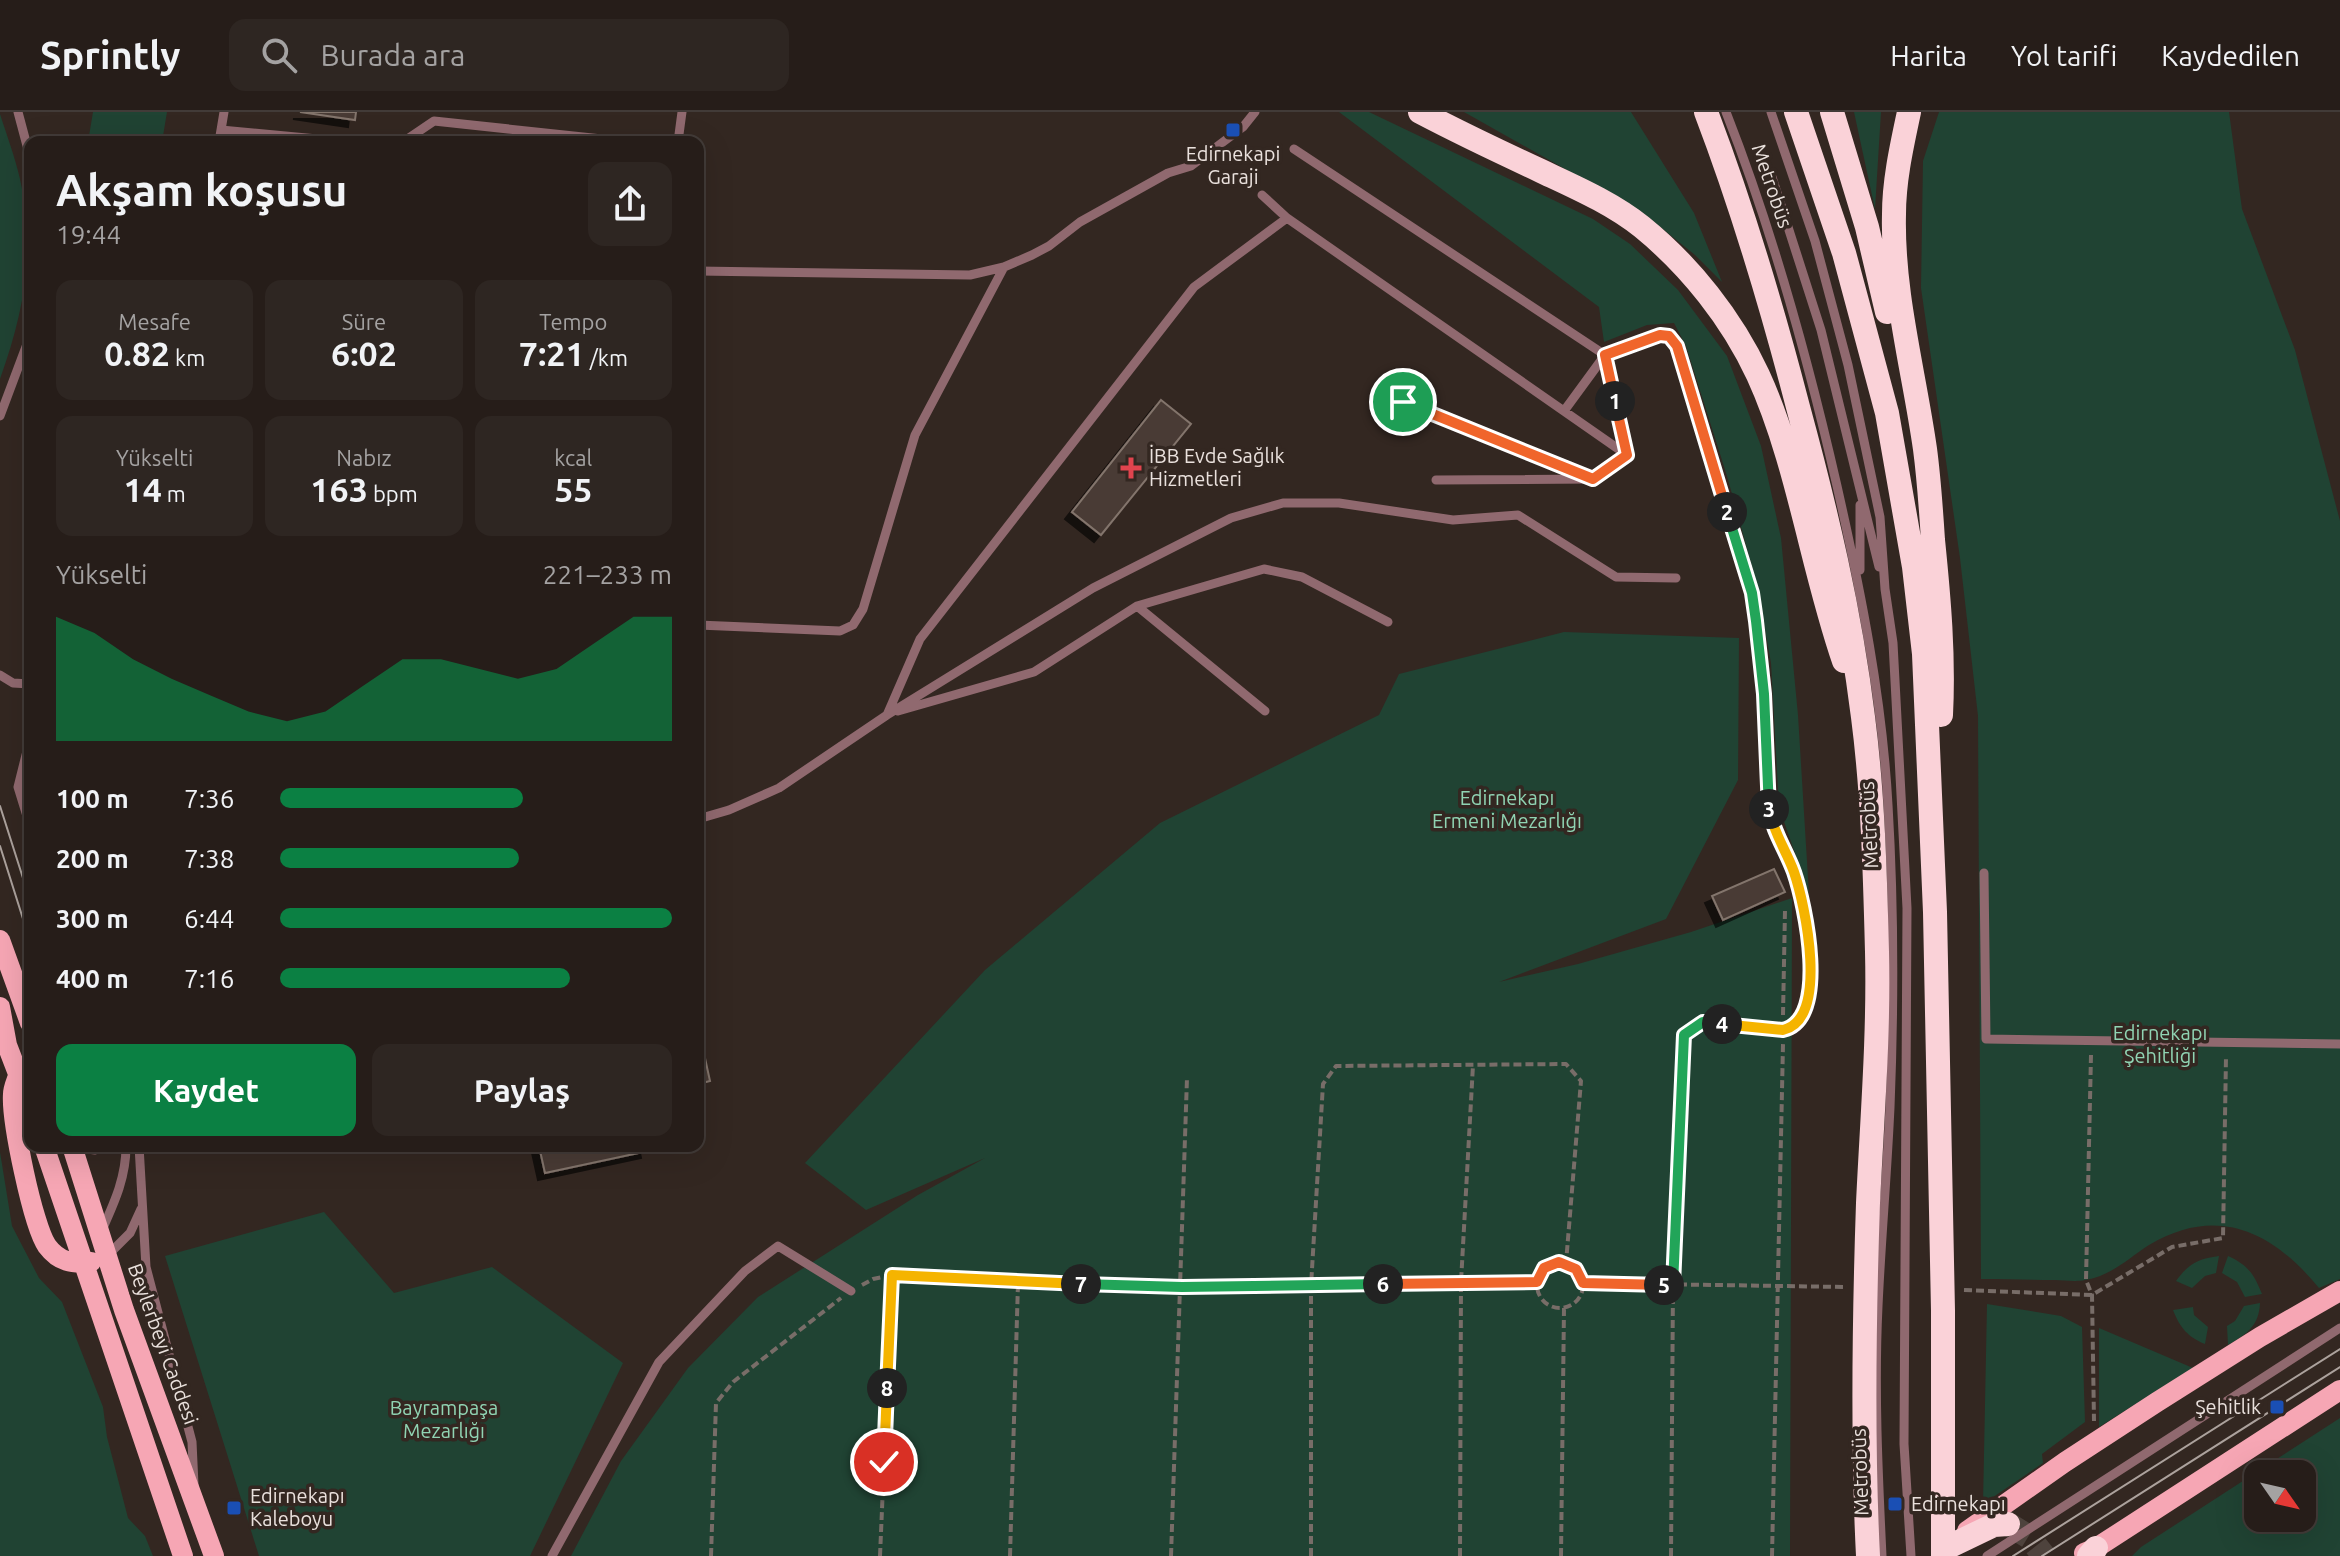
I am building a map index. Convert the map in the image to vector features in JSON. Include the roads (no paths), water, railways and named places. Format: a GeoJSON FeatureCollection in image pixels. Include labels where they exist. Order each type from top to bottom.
{"type":"FeatureCollection","features":[{"type":"Feature","properties":{"kind":"highway"},"geometry":{"type":"LineString","coordinates":[[1420,112],[1580,189],[1641,227],[1711,299],[1757,374],[1769,404],[1785,450],[1835,635],[1864,720]]}},
{"type":"Feature","properties":{"kind":"highway"},"geometry":{"type":"LineString","coordinates":[[1706,112],[1744,213],[1829,522],[1843,587],[1864,720],[1877,956],[1863,1356],[1863,1459],[1868,1556]]}},
{"type":"Feature","properties":{"kind":"highway"},"geometry":{"type":"LineString","coordinates":[[1796,112],[1836,228],[1887,413],[1924,654],[1930,761],[1943,1311],[1941,1553],[1994,1525],[2008,1524]]}},
{"type":"Feature","properties":{"kind":"highway"},"geometry":{"type":"LineString","coordinates":[[1832,112],[1867,227],[1934,542]]}},
{"type":"Feature","properties":{"kind":"highway"},"geometry":{"type":"LineString","coordinates":[[1909,112],[1894,212],[1894,245],[1896,277],[1925,449],[1942,619],[1940,717],[1930,761]]}},
{"type":"Feature","properties":{"kind":"main road"},"geometry":{"type":"LineString","coordinates":[[0,940],[24,1006]]}},
{"type":"Feature","properties":{"kind":"main road"},"geometry":{"type":"LineString","coordinates":[[0,1007],[4,1040],[24,1090]]}},
{"type":"Feature","properties":{"kind":"main road"},"geometry":{"type":"LineString","coordinates":[[18,1076],[13,1092],[14,1117],[43,1238],[51,1250],[71,1264],[106,1256]]}},
{"type":"Feature","properties":{"kind":"main road"},"geometry":{"type":"LineString","coordinates":[[46,1152],[183,1556]]}},
{"type":"Feature","properties":{"kind":"main road","name":"Beylerbeyi Caddesi"},"geometry":{"type":"LineString","coordinates":[[74,1152],[99,1236],[214,1556]]}},
{"type":"Feature","properties":{"kind":"main road"},"geometry":{"type":"LineString","coordinates":[[82,1263],[99,1236]]}},
{"type":"Feature","properties":{"kind":"main road"},"geometry":{"type":"LineString","coordinates":[[1941,1553],[1978,1521],[2104,1436],[2260,1337],[2340,1291]]}},
{"type":"Feature","properties":{"kind":"main road"},"geometry":{"type":"LineString","coordinates":[[2088,1553],[2340,1390]]}},
{"type":"Feature","properties":{"kind":"lane"},"geometry":{"type":"LineString","coordinates":[[18,112],[24,136]]}},
{"type":"Feature","properties":{"kind":"lane"},"geometry":{"type":"LineString","coordinates":[[220,136],[224,112]]}},
{"type":"Feature","properties":{"kind":"lane"},"geometry":{"type":"LineString","coordinates":[[679,136],[682,112]]}},
{"type":"Feature","properties":{"kind":"lane"},"geometry":{"type":"LineString","coordinates":[[704,271],[970,275],[1004,267],[1049,246],[1080,222],[1168,173],[1191,166],[1235,134],[1255,112]]}},
{"type":"Feature","properties":{"kind":"lane","name":"Metrobüs"},"geometry":{"type":"LineString","coordinates":[[1726,112],[1751,174],[1789,294],[1863,602],[1878,686],[1888,806],[1892,960],[1890,1105],[1876,1398],[1882,1556]]}},
{"type":"Feature","properties":{"kind":"lane","name":"Metrobüs"},"geometry":{"type":"LineString","coordinates":[[1771,112],[1815,241],[1848,365],[1880,517],[1885,589],[1893,643],[1907,908],[1904,1444],[1911,1556]]}},
{"type":"Feature","properties":{"kind":"lane"},"geometry":{"type":"LineString","coordinates":[[412,136],[434,121],[574,136]]}},
{"type":"Feature","properties":{"kind":"lane"},"geometry":{"type":"LineString","coordinates":[[221,130],[285,136]]}},
{"type":"Feature","properties":{"kind":"lane"},"geometry":{"type":"LineString","coordinates":[[1294,149],[1605,355],[1627,455]]}},
{"type":"Feature","properties":{"kind":"lane"},"geometry":{"type":"LineString","coordinates":[[1772,177],[1821,330],[1885,589]]}},
{"type":"Feature","properties":{"kind":"lane"},"geometry":{"type":"LineString","coordinates":[[1262,195],[1287,218],[1627,455]]}},
{"type":"Feature","properties":{"kind":"lane"},"geometry":{"type":"LineString","coordinates":[[887,715],[920,639],[1194,287],[1287,218]]}},
{"type":"Feature","properties":{"kind":"lane"},"geometry":{"type":"LineString","coordinates":[[704,625],[840,631],[853,625],[863,609],[915,435],[1004,267]]}},
{"type":"Feature","properties":{"kind":"lane"},"geometry":{"type":"LineString","coordinates":[[1564,411],[1605,355],[1660,335],[1669,336],[1677,346],[1752,593],[1764,694],[1766,797],[1772,826],[1793,870],[1809,932],[1808,1003],[1802,1018],[1792,1028],[1783,1030]]}},
{"type":"Feature","properties":{"kind":"lane"},"geometry":{"type":"LineString","coordinates":[[0,416],[24,352]]}},
{"type":"Feature","properties":{"kind":"lane"},"geometry":{"type":"LineString","coordinates":[[1403,402],[1593,479]]}},
{"type":"Feature","properties":{"kind":"lane"},"geometry":{"type":"LineString","coordinates":[[1436,480],[1593,479],[1627,455]]}},
{"type":"Feature","properties":{"kind":"lane"},"geometry":{"type":"LineString","coordinates":[[1860,494],[1859,549],[1863,602]]}},
{"type":"Feature","properties":{"kind":"lane"},"geometry":{"type":"LineString","coordinates":[[704,817],[779,788],[887,715],[1093,588],[1231,518],[1283,503],[1339,503],[1453,520],[1518,515],[1616,577],[1676,578]]}},
{"type":"Feature","properties":{"kind":"lane"},"geometry":{"type":"LineString","coordinates":[[887,715],[1034,672],[1137,606],[1264,569],[1302,577],[1388,622]]}},
{"type":"Feature","properties":{"kind":"lane"},"geometry":{"type":"LineString","coordinates":[[1137,606],[1265,711]]}},
{"type":"Feature","properties":{"kind":"lane"},"geometry":{"type":"LineString","coordinates":[[0,675],[13,683],[24,684]]}},
{"type":"Feature","properties":{"kind":"lane"},"geometry":{"type":"LineString","coordinates":[[24,763],[18,787],[24,806]]}},
{"type":"Feature","properties":{"kind":"lane"},"geometry":{"type":"LineString","coordinates":[[1984,873],[1986,1039],[2340,1044]]}},
{"type":"Feature","properties":{"kind":"lane"},"geometry":{"type":"LineString","coordinates":[[99,1236],[110,1206],[122,1187],[126,1152]]}},
{"type":"Feature","properties":{"kind":"lane"},"geometry":{"type":"LineString","coordinates":[[139,1152],[149,1283],[192,1442],[193,1496]]}},
{"type":"Feature","properties":{"kind":"lane"},"geometry":{"type":"LineString","coordinates":[[106,1256],[130,1233],[142,1206]]}},
{"type":"Feature","properties":{"kind":"lane"},"geometry":{"type":"LineString","coordinates":[[552,1556],[659,1362],[745,1271],[778,1246],[851,1291]]}},
{"type":"Feature","properties":{"kind":"lane"},"geometry":{"type":"LineString","coordinates":[[1987,1556],[2340,1328]]}},
{"type":"Feature","properties":{"kind":"tunnel"},"geometry":{"type":"LineString","coordinates":[[2008,1524],[2029,1537],[2044,1556]]}},
{"type":"Feature","properties":{"kind":"tram line"},"geometry":{"type":"LineString","coordinates":[[0,806],[24,881]]}},
{"type":"Feature","properties":{"kind":"tram line"},"geometry":{"type":"LineString","coordinates":[[0,846],[24,922]]}},
{"type":"Feature","properties":{"kind":"tram line"},"geometry":{"type":"LineString","coordinates":[[2013,1556],[2340,1349]]}},
{"type":"Feature","properties":{"kind":"tram line"},"geometry":{"type":"LineString","coordinates":[[2042,1556],[2340,1367]]}},
{"type":"Feature","properties":{"kind":"place","name":"Edirnekapi Garaji"},"geometry":{"type":"Point","coordinates":[1233,130]}},
{"type":"Feature","properties":{"kind":"place","name":"İBB Evde Sağlık Hizmetleri"},"geometry":{"type":"Point","coordinates":[1131,468]}},
{"type":"Feature","properties":{"kind":"place","name":"Şehitlik"},"geometry":{"type":"Point","coordinates":[2277,1407]}},
{"type":"Feature","properties":{"kind":"place","name":"Edirnekapı"},"geometry":{"type":"Point","coordinates":[1895,1504]}},
{"type":"Feature","properties":{"kind":"place","name":"Edirnekapı Kaleboyu"},"geometry":{"type":"Point","coordinates":[234,1508]}},
{"type":"Feature","properties":{"kind":"park label","name":"Edirnekapı Ermeni Mezarlığı"},"geometry":{"type":"Point","coordinates":[1507,810]}},
{"type":"Feature","properties":{"kind":"park label","name":"Edirnekapı Şehitliği"},"geometry":{"type":"Point","coordinates":[2160,1044]}},
{"type":"Feature","properties":{"kind":"park label","name":"Bayrampaşa Mezarlığı"},"geometry":{"type":"Point","coordinates":[444,1420]}}]}
